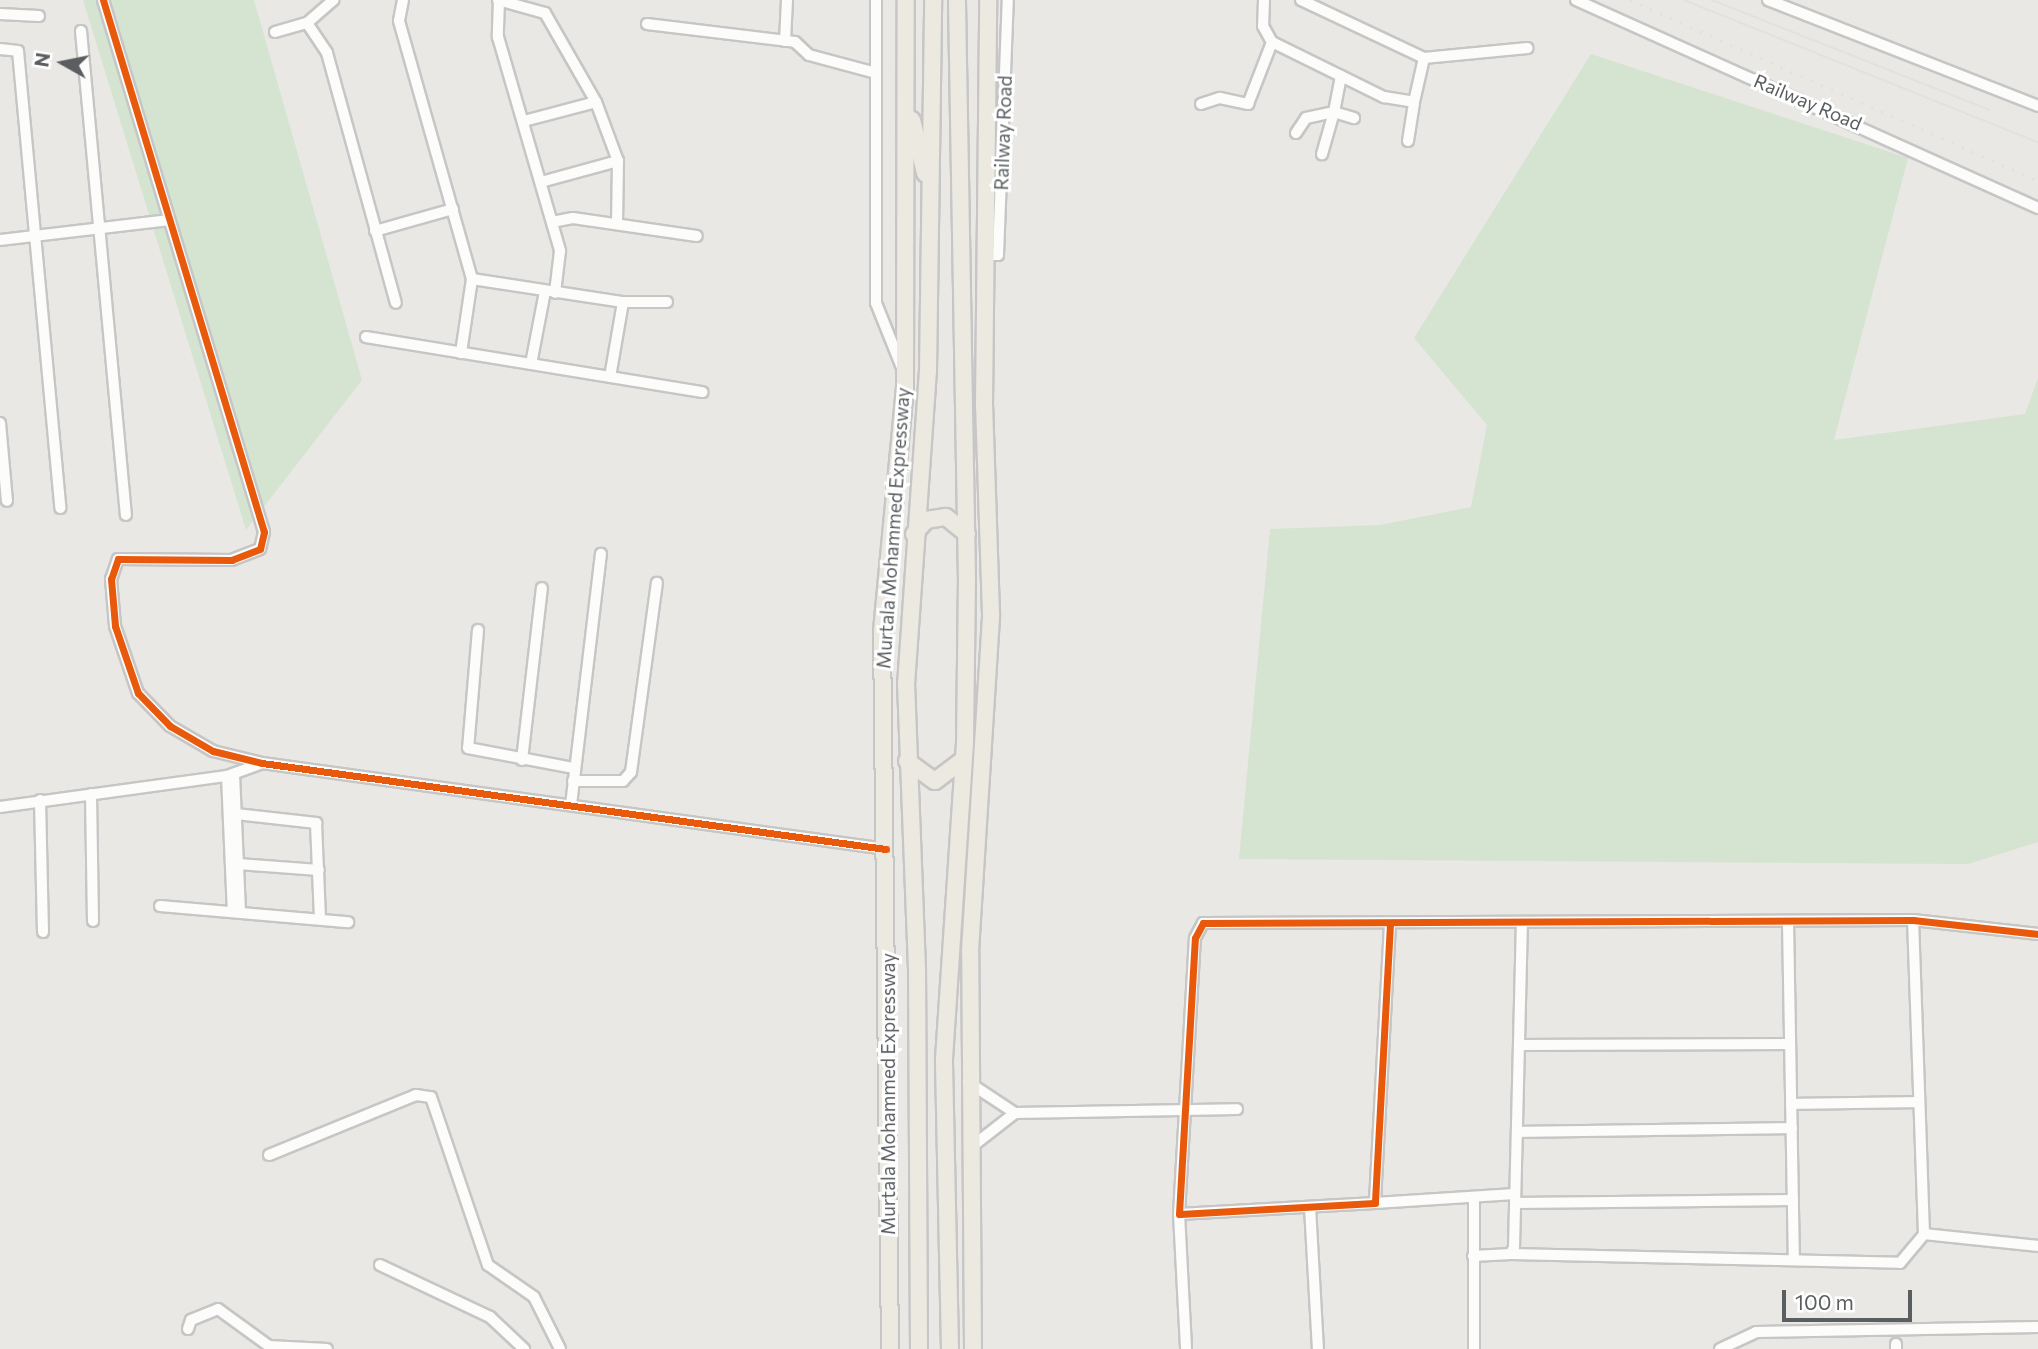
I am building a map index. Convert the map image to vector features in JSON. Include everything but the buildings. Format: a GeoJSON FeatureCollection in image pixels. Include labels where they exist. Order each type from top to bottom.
{"type":"FeatureCollection","features":[{"type":"Feature","properties":{"kind":"highway","name":"Murtala Mohammed Expressway"},"geometry":{"type":"LineString","coordinates":[[888,1348],[887,849],[882,631],[905,374],[906,0]]}},
{"type":"Feature","properties":{"kind":"highway","name":"Murtala Mohammed Expressway"},"geometry":{"type":"LineString","coordinates":[[919,1349],[917,969],[907,761],[914,534],[925,411],[933,0]]}},
{"type":"Feature","properties":{"kind":"highway"},"geometry":{"type":"LineString","coordinates":[[950,1349],[944,1059],[963,760],[967,534],[957,0]]}},
{"type":"Feature","properties":{"kind":"highway"},"geometry":{"type":"LineString","coordinates":[[973,1349],[967,1150],[968,1082],[991,614],[987,255],[988,0]]}},
{"type":"Feature","properties":{"kind":"highway"},"geometry":{"type":"LineString","coordinates":[[906,93],[930,197]]}},
{"type":"Feature","properties":{"kind":"highway"},"geometry":{"type":"LineString","coordinates":[[905,374],[925,411]]}},
{"type":"Feature","properties":{"kind":"highway"},"geometry":{"type":"LineString","coordinates":[[914,534],[926,520],[946,517],[967,534]]}},
{"type":"Feature","properties":{"kind":"highway"},"geometry":{"type":"LineString","coordinates":[[907,761],[935,781],[963,760]]}},
{"type":"Feature","properties":{"kind":"street"},"geometry":{"type":"LineString","coordinates":[[103,0],[264,532],[260,549],[232,560],[118,558],[111,579],[115,626],[138,693],[170,726],[213,751],[262,763],[887,849]]}},
{"type":"Feature","properties":{"kind":"street"},"geometry":{"type":"LineString","coordinates":[[275,32],[307,23],[333,0]]}},
{"type":"Feature","properties":{"kind":"street"},"geometry":{"type":"LineString","coordinates":[[403,0],[399,21],[472,279],[461,354]]}},
{"type":"Feature","properties":{"kind":"street"},"geometry":{"type":"LineString","coordinates":[[531,364],[561,260],[524,121],[498,37],[499,0],[545,13],[596,102],[618,162],[617,224]]}},
{"type":"Feature","properties":{"kind":"street"},"geometry":{"type":"LineString","coordinates":[[785,41],[787,0]]}},
{"type":"Feature","properties":{"kind":"street"},"geometry":{"type":"LineString","coordinates":[[876,0],[876,303],[905,374]]}},
{"type":"Feature","properties":{"kind":"street","name":"Railway Road"},"geometry":{"type":"LineString","coordinates":[[987,255],[998,255],[1008,0]]}},
{"type":"Feature","properties":{"kind":"street"},"geometry":{"type":"LineString","coordinates":[[1264,0],[1263,26],[1272,42],[1341,76],[1413,102]]}},
{"type":"Feature","properties":{"kind":"street"},"geometry":{"type":"LineString","coordinates":[[1301,0],[1424,58],[1528,48]]}},
{"type":"Feature","properties":{"kind":"street","name":"Railway Road"},"geometry":{"type":"LineString","coordinates":[[1576,0],[2038,208]]}},
{"type":"Feature","properties":{"kind":"street"},"geometry":{"type":"LineString","coordinates":[[1768,0],[2038,106]]}},
{"type":"Feature","properties":{"kind":"street"},"geometry":{"type":"LineString","coordinates":[[0,14],[39,16]]}},
{"type":"Feature","properties":{"kind":"street"},"geometry":{"type":"LineString","coordinates":[[307,23],[327,53],[396,303]]}},
{"type":"Feature","properties":{"kind":"street"},"geometry":{"type":"LineString","coordinates":[[647,24],[785,41],[809,55],[876,73]]}},
{"type":"Feature","properties":{"kind":"street"},"geometry":{"type":"LineString","coordinates":[[81,31],[97,229],[127,515]]}},
{"type":"Feature","properties":{"kind":"street"},"geometry":{"type":"LineString","coordinates":[[1201,104],[1220,98],[1248,104],[1272,42]]}},
{"type":"Feature","properties":{"kind":"street"},"geometry":{"type":"LineString","coordinates":[[0,49],[18,51],[60,508]]}},
{"type":"Feature","properties":{"kind":"street"},"geometry":{"type":"LineString","coordinates":[[1408,141],[1413,102],[1424,58]]}},
{"type":"Feature","properties":{"kind":"street"},"geometry":{"type":"LineString","coordinates":[[1322,154],[1341,76]]}},
{"type":"Feature","properties":{"kind":"street"},"geometry":{"type":"LineString","coordinates":[[524,121],[596,102]]}},
{"type":"Feature","properties":{"kind":"street"},"geometry":{"type":"LineString","coordinates":[[1296,133],[1306,118],[1334,112],[1354,118]]}},
{"type":"Feature","properties":{"kind":"street"},"geometry":{"type":"LineString","coordinates":[[541,182],[618,162]]}},
{"type":"Feature","properties":{"kind":"street"},"geometry":{"type":"LineString","coordinates":[[375,231],[453,209]]}},
{"type":"Feature","properties":{"kind":"street"},"geometry":{"type":"LineString","coordinates":[[0,240],[169,220]]}},
{"type":"Feature","properties":{"kind":"street"},"geometry":{"type":"LineString","coordinates":[[552,222],[617,224],[697,236]]}},
{"type":"Feature","properties":{"kind":"street"},"geometry":{"type":"LineString","coordinates":[[472,279],[623,302],[667,302]]}},
{"type":"Feature","properties":{"kind":"street"},"geometry":{"type":"LineString","coordinates":[[610,377],[623,302]]}},
{"type":"Feature","properties":{"kind":"street"},"geometry":{"type":"LineString","coordinates":[[366,337],[703,392]]}},
{"type":"Feature","properties":{"kind":"street"},"geometry":{"type":"LineString","coordinates":[[0,424],[7,501]]}},
{"type":"Feature","properties":{"kind":"street"},"geometry":{"type":"LineString","coordinates":[[571,805],[601,555]]}},
{"type":"Feature","properties":{"kind":"street"},"geometry":{"type":"LineString","coordinates":[[573,781],[624,781],[631,772],[657,583]]}},
{"type":"Feature","properties":{"kind":"street"},"geometry":{"type":"LineString","coordinates":[[522,760],[542,588]]}},
{"type":"Feature","properties":{"kind":"street"},"geometry":{"type":"LineString","coordinates":[[478,630],[468,748],[574,768]]}},
{"type":"Feature","properties":{"kind":"street"},"geometry":{"type":"LineString","coordinates":[[0,807],[230,775],[262,763]]}},
{"type":"Feature","properties":{"kind":"street"},"geometry":{"type":"LineString","coordinates":[[230,775],[236,814],[237,911]]}},
{"type":"Feature","properties":{"kind":"street"},"geometry":{"type":"LineString","coordinates":[[230,775],[237,911]]}},
{"type":"Feature","properties":{"kind":"street"},"geometry":{"type":"LineString","coordinates":[[91,794],[93,922]]}},
{"type":"Feature","properties":{"kind":"street"},"geometry":{"type":"LineString","coordinates":[[40,800],[43,932]]}},
{"type":"Feature","properties":{"kind":"street"},"geometry":{"type":"LineString","coordinates":[[236,814],[312,820],[319,870],[320,918]]}},
{"type":"Feature","properties":{"kind":"street"},"geometry":{"type":"LineString","coordinates":[[238,864],[319,870]]}},
{"type":"Feature","properties":{"kind":"street"},"geometry":{"type":"LineString","coordinates":[[160,906],[348,922]]}},
{"type":"Feature","properties":{"kind":"street"},"geometry":{"type":"LineString","coordinates":[[1473,1256],[1511,1254],[1900,1263],[1924,1234],[1913,920]]}},
{"type":"Feature","properties":{"kind":"street"},"geometry":{"type":"LineString","coordinates":[[1186,1349],[1179,1214],[1195,938],[1203,923],[1522,925],[1913,920],[2038,934]]}},
{"type":"Feature","properties":{"kind":"street"},"geometry":{"type":"LineString","coordinates":[[1788,922],[1794,1260]]}},
{"type":"Feature","properties":{"kind":"street"},"geometry":{"type":"LineString","coordinates":[[1375,1203],[1390,923]]}},
{"type":"Feature","properties":{"kind":"street"},"geometry":{"type":"LineString","coordinates":[[1511,1254],[1515,1199],[1522,925]]}},
{"type":"Feature","properties":{"kind":"street"},"geometry":{"type":"LineString","coordinates":[[1520,1045],[1790,1044]]}},
{"type":"Feature","properties":{"kind":"street"},"geometry":{"type":"LineString","coordinates":[[968,1082],[1015,1113],[1184,1114],[1237,1110]]}},
{"type":"Feature","properties":{"kind":"street"},"geometry":{"type":"LineString","coordinates":[[269,1155],[416,1095],[430,1097],[488,1265],[534,1297],[560,1349]]}},
{"type":"Feature","properties":{"kind":"street"},"geometry":{"type":"LineString","coordinates":[[1791,1104],[1919,1102]]}},
{"type":"Feature","properties":{"kind":"street"},"geometry":{"type":"LineString","coordinates":[[967,1150],[1015,1113]]}},
{"type":"Feature","properties":{"kind":"street"},"geometry":{"type":"LineString","coordinates":[[1517,1132],[1792,1128]]}},
{"type":"Feature","properties":{"kind":"street"},"geometry":{"type":"LineString","coordinates":[[1179,1214],[1375,1203],[1515,1199],[1793,1200]]}},
{"type":"Feature","properties":{"kind":"street"},"geometry":{"type":"LineString","coordinates":[[1474,1202],[1474,1349]]}},
{"type":"Feature","properties":{"kind":"street"},"geometry":{"type":"LineString","coordinates":[[1310,1207],[1318,1349]]}},
{"type":"Feature","properties":{"kind":"street"},"geometry":{"type":"LineString","coordinates":[[1924,1234],[2038,1246]]}},
{"type":"Feature","properties":{"kind":"street"},"geometry":{"type":"LineString","coordinates":[[380,1265],[490,1317],[524,1349]]}},
{"type":"Feature","properties":{"kind":"street"},"geometry":{"type":"LineString","coordinates":[[188,1329],[191,1320],[218,1309],[269,1346],[327,1349]]}},
{"type":"Feature","properties":{"kind":"street"},"geometry":{"type":"LineString","coordinates":[[1720,1349],[1756,1332],[2038,1327]]}},
{"type":"Feature","properties":{"kind":"green space"},"geometry":{"type":"Polygon","coordinates":[[[83,0],[254,0],[362,380],[246,530],[83,0]]]}},
{"type":"Feature","properties":{"kind":"green space"},"geometry":{"type":"Polygon","coordinates":[[[1591,54],[1908,158],[1834,440],[2025,414],[2038,378],[2038,842],[1968,864],[1239,859],[1270,529],[1380,525],[1471,507],[1487,425],[1414,338],[1591,54]]]}},
{"type":"Feature","properties":{"kind":"tram line"},"geometry":{"type":"LineString","coordinates":[[1684,0],[2038,142]]}},
{"type":"Feature","properties":{"kind":"tram line"},"geometry":{"type":"LineString","coordinates":[[1712,0],[1990,110]]}},
{"type":"Feature","properties":{"kind":"railway"},"geometry":{"type":"LineString","coordinates":[[1630,0],[2038,181]]}},
{"type":"Feature","properties":{"kind":"cycle path"},"geometry":{"type":"LineString","coordinates":[[103,0],[264,532],[260,549],[232,560],[118,559],[111,579],[115,626],[138,693],[170,726],[213,751],[262,763],[886,849]]}},
{"type":"Feature","properties":{"kind":"cycle path"},"geometry":{"type":"LineString","coordinates":[[1390,924],[1375,1203],[1179,1214],[1195,938],[1203,923],[1913,920],[2038,934]]}}]}
